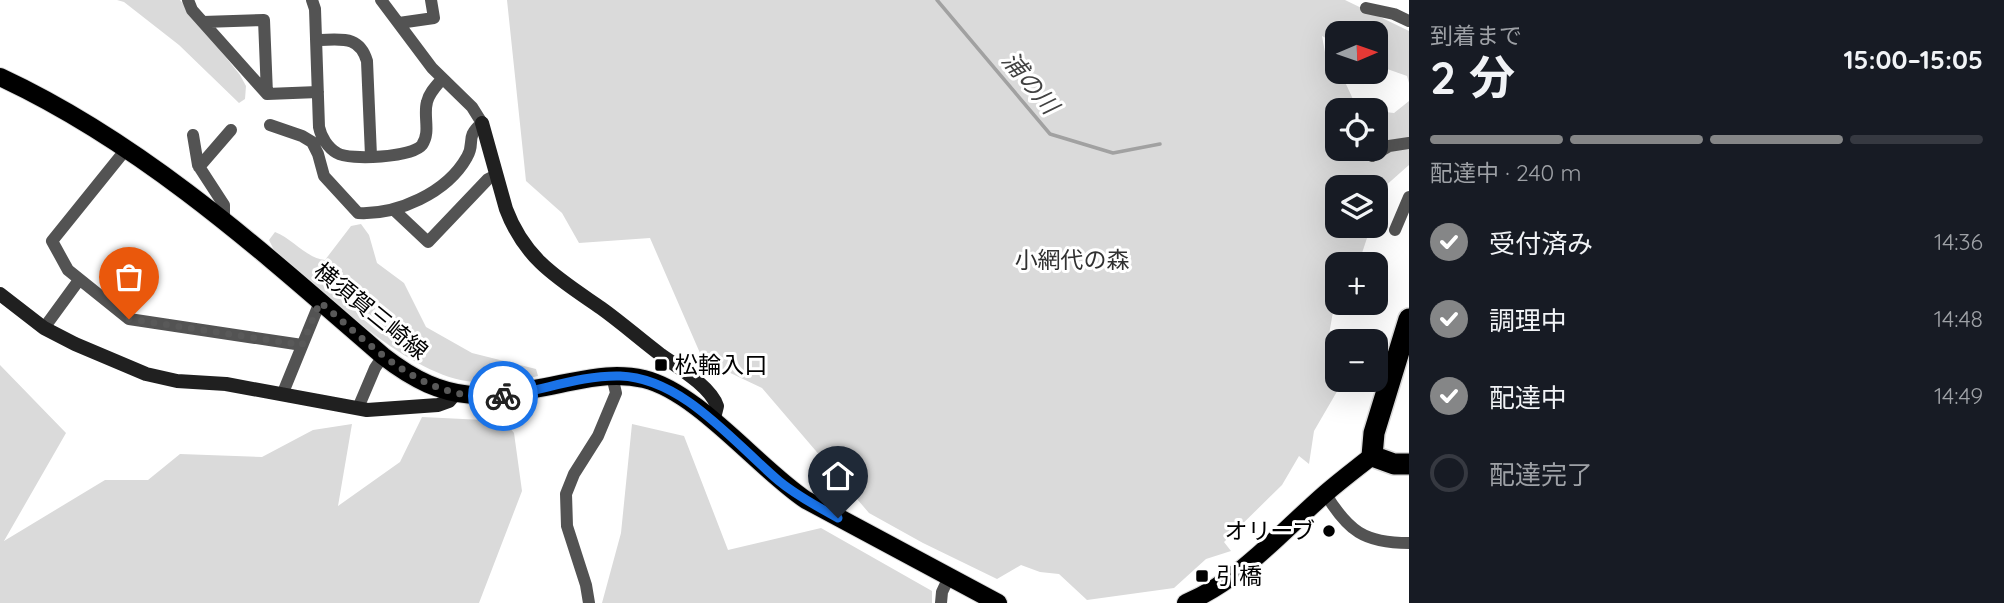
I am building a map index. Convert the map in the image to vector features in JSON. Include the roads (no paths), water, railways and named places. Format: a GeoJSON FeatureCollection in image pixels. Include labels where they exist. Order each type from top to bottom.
{"type":"FeatureCollection","features":[{"type":"Feature","properties":{"kind":"highway"},"geometry":{"type":"LineString","coordinates":[[1409,319],[1374,433],[1372,456],[1394,464],[1409,464]]}},
{"type":"Feature","properties":{"kind":"main road","name":"横須賀三崎線"},"geometry":{"type":"LineString","coordinates":[[0,77],[69,112],[127,148],[179,186],[383,356],[413,377],[454,394],[471,396],[508,395],[612,376],[631,377],[659,385],[689,403],[713,422],[792,491],[998,603]]}},
{"type":"Feature","properties":{"kind":"main road"},"geometry":{"type":"LineString","coordinates":[[1186,603],[1213,590],[1243,569],[1325,493],[1372,456]]}},
{"type":"Feature","properties":{"kind":"street"},"geometry":{"type":"LineString","coordinates":[[188,0],[192,10],[267,94]]}},
{"type":"Feature","properties":{"kind":"street"},"geometry":{"type":"LineString","coordinates":[[312,0],[315,9],[319,127],[329,146],[344,156],[406,154],[419,148],[426,136],[426,102],[442,79]]}},
{"type":"Feature","properties":{"kind":"street"},"geometry":{"type":"LineString","coordinates":[[399,23],[434,18],[431,0]]}},
{"type":"Feature","properties":{"kind":"street"},"geometry":{"type":"LineString","coordinates":[[382,1],[442,79],[472,107],[482,123],[511,222],[538,262],[561,283],[613,317],[704,389],[716,406],[713,422]]}},
{"type":"Feature","properties":{"kind":"street"},"geometry":{"type":"LineString","coordinates":[[1366,8],[1394,14],[1409,21]]}},
{"type":"Feature","properties":{"kind":"street"},"geometry":{"type":"LineString","coordinates":[[203,22],[264,20],[267,94]]}},
{"type":"Feature","properties":{"kind":"street"},"geometry":{"type":"LineString","coordinates":[[316,40],[349,40],[358,44],[365,53],[371,156]]}},
{"type":"Feature","properties":{"kind":"street"},"geometry":{"type":"LineString","coordinates":[[267,94],[318,92]]}},
{"type":"Feature","properties":{"kind":"street"},"geometry":{"type":"LineString","coordinates":[[270,125],[312,142],[324,177],[358,213],[382,213],[427,196],[448,180],[467,157],[472,132],[482,123]]}},
{"type":"Feature","properties":{"kind":"street"},"geometry":{"type":"LineString","coordinates":[[199,167],[231,130]]}},
{"type":"Feature","properties":{"kind":"street"},"geometry":{"type":"LineString","coordinates":[[193,135],[199,167],[224,205],[223,222]]}},
{"type":"Feature","properties":{"kind":"street"},"geometry":{"type":"LineString","coordinates":[[1388,147],[1409,143]]}},
{"type":"Feature","properties":{"kind":"street"},"geometry":{"type":"LineString","coordinates":[[127,148],[52,241],[68,271],[129,319],[302,345]]}},
{"type":"Feature","properties":{"kind":"street"},"geometry":{"type":"LineString","coordinates":[[394,209],[428,242],[488,179],[496,175]]}},
{"type":"Feature","properties":{"kind":"street"},"geometry":{"type":"LineString","coordinates":[[1395,230],[1409,197]]}},
{"type":"Feature","properties":{"kind":"street"},"geometry":{"type":"LineString","coordinates":[[44,327],[79,280]]}},
{"type":"Feature","properties":{"kind":"street"},"geometry":{"type":"LineString","coordinates":[[0,294],[44,327],[103,358],[146,374],[177,381],[226,384],[367,410],[438,405],[449,401],[454,394]]}},
{"type":"Feature","properties":{"kind":"street"},"geometry":{"type":"LineString","coordinates":[[282,396],[320,302]]}},
{"type":"Feature","properties":{"kind":"street"},"geometry":{"type":"LineString","coordinates":[[358,408],[383,356]]}},
{"type":"Feature","properties":{"kind":"street"},"geometry":{"type":"LineString","coordinates":[[589,603],[567,526],[566,494],[574,474],[598,436],[617,393],[612,376]]}},
{"type":"Feature","properties":{"kind":"street"},"geometry":{"type":"LineString","coordinates":[[1325,493],[1340,517],[1350,527],[1377,541],[1409,543]]}},
{"type":"Feature","properties":{"kind":"street"},"geometry":{"type":"LineString","coordinates":[[941,603],[948,577]]}},
{"type":"Feature","properties":{"kind":"waterway","name":"浦の川"},"geometry":{"type":"LineString","coordinates":[[937,0],[1050,134],[1113,153],[1160,144]]}},
{"type":"Feature","properties":{"kind":"place","name":"松輪入口"},"geometry":{"type":"Point","coordinates":[661,365]}},
{"type":"Feature","properties":{"kind":"place","name":"オリーブ"},"geometry":{"type":"Point","coordinates":[1329,531]}},
{"type":"Feature","properties":{"kind":"place","name":"引橋"},"geometry":{"type":"Point","coordinates":[1202,576]}},
{"type":"Feature","properties":{"kind":"park label","name":"小網代の森"},"geometry":{"type":"Point","coordinates":[1072,260]}}]}
